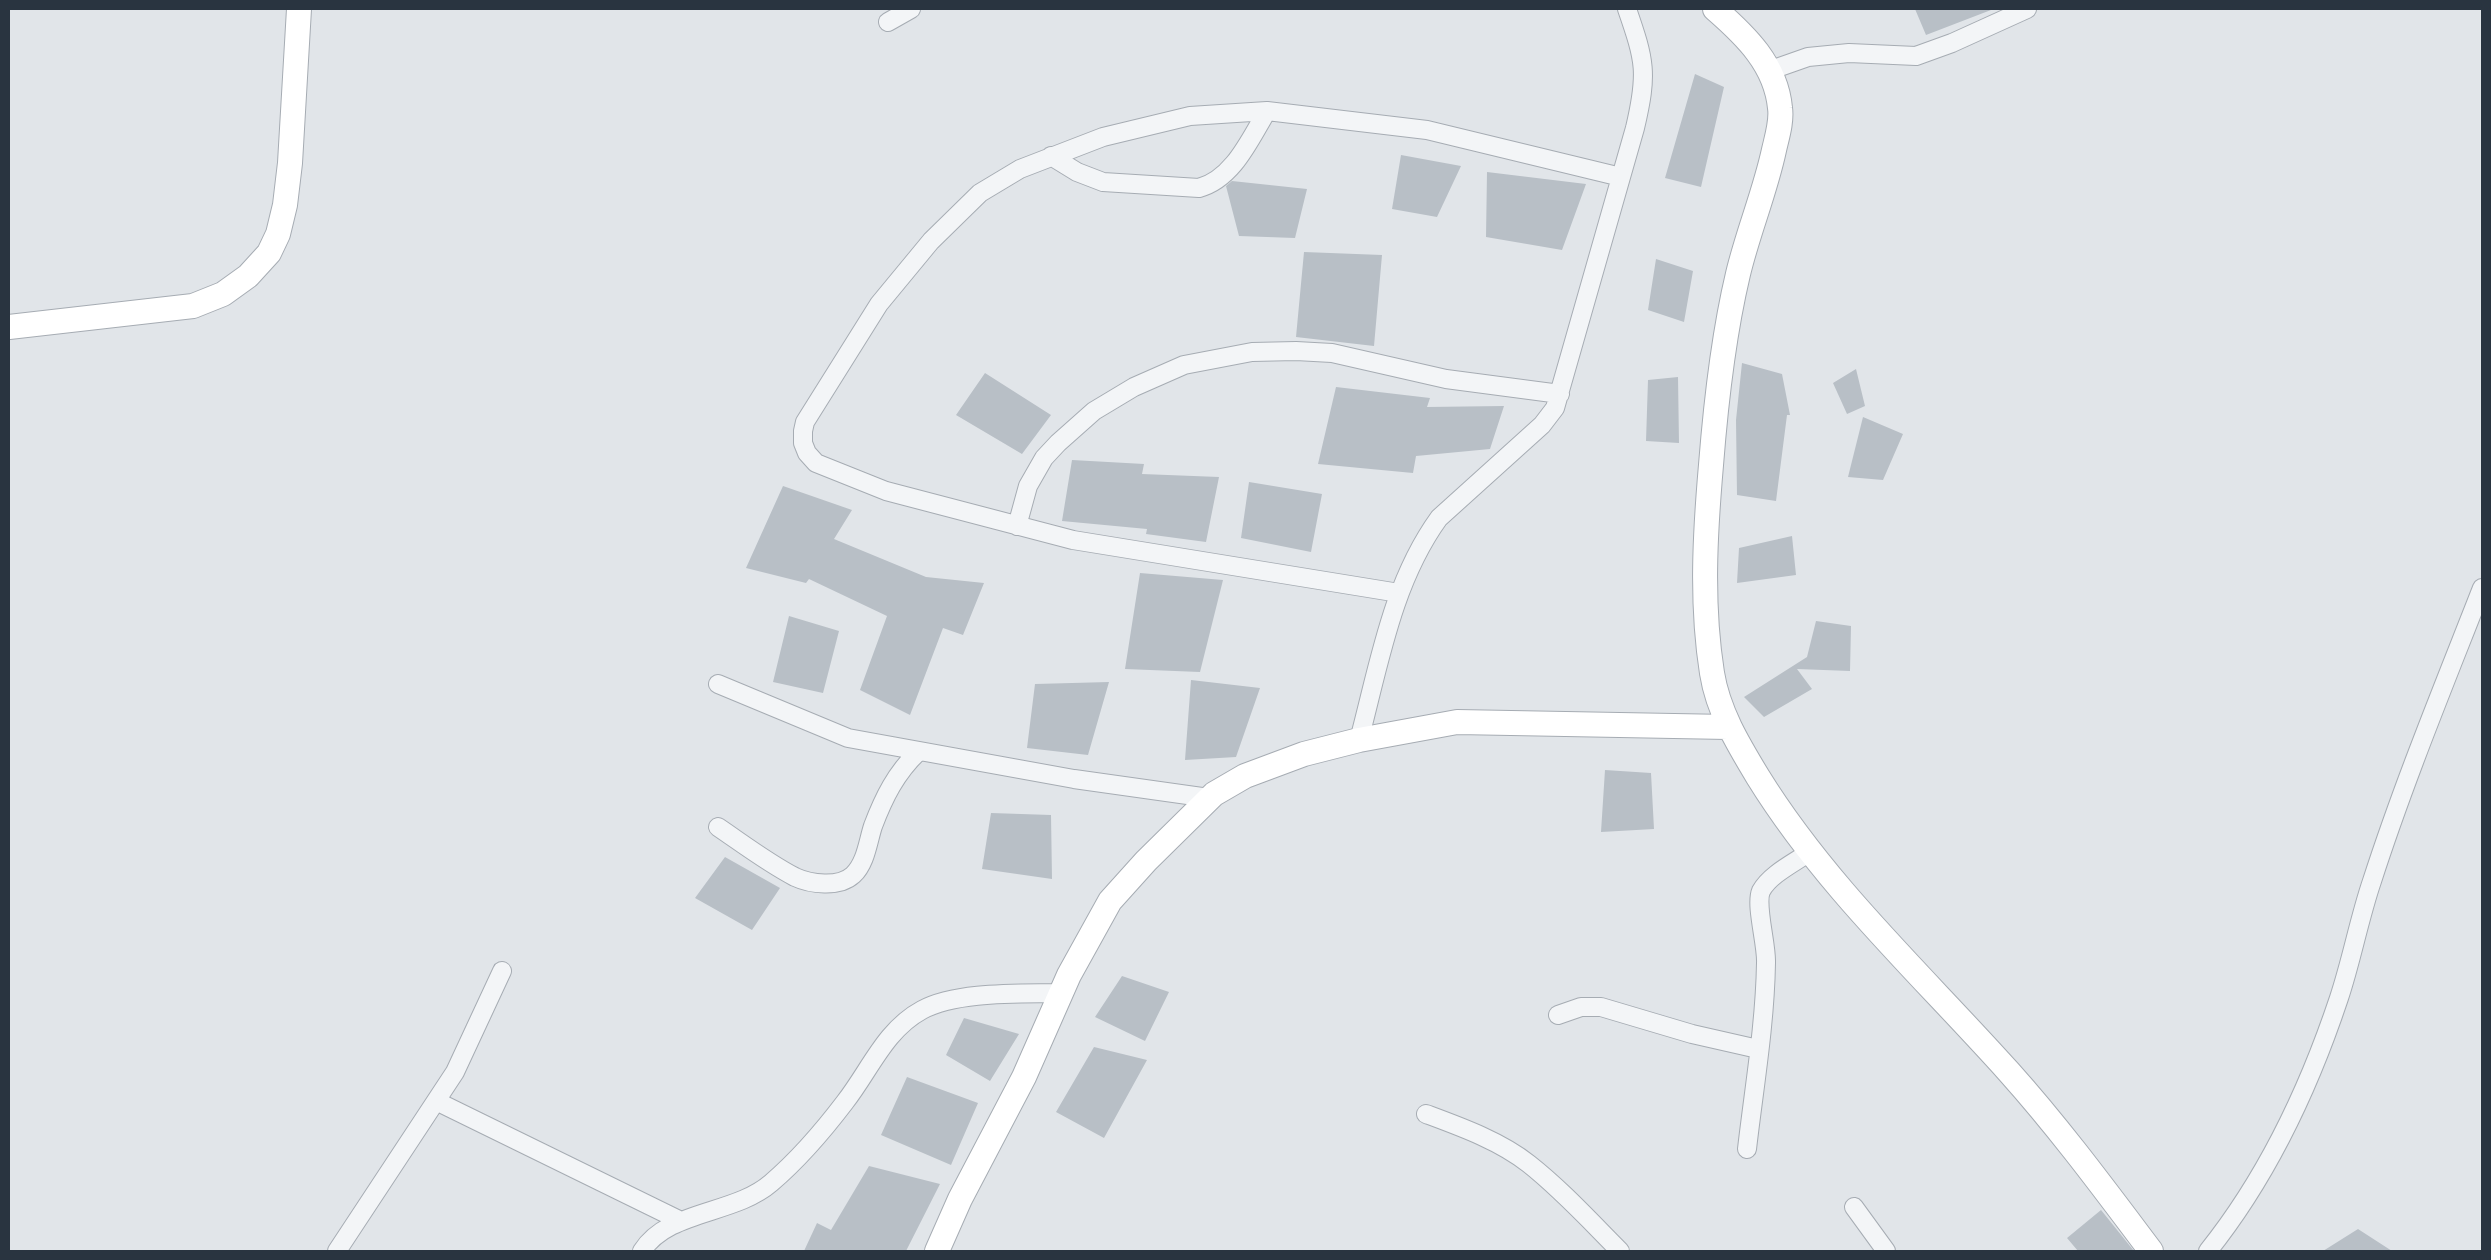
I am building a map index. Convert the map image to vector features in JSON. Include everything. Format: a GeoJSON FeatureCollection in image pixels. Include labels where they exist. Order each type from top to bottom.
{"type":"FeatureCollection","features":[{"type":"Feature","properties":{"kind":"main road"},"geometry":{"type":"LineString","coordinates":[[9,328],[193,306],[223,294],[248,276],[269,253],[278,234],[285,205],[290,163],[299,9]]}},
{"type":"Feature","properties":{"kind":"main road"},"geometry":{"type":"LineString","coordinates":[[1715,9],[1744,35],[1771,70],[1781,111],[1778,133],[1758,211],[1742,256],[1731,302],[1720,369],[1705,533],[1705,586],[1712,675],[1728,727],[1780,812],[1811,851],[1863,913],[2016,1080],[2083,1159],[2151,1251]]}},
{"type":"Feature","properties":{"kind":"main road"},"geometry":{"type":"LineString","coordinates":[[937,1251],[960,1198],[1024,1077],[1061,993],[1110,901],[1146,861],[1209,798],[1245,776],[1304,754],[1360,740],[1457,722],[1728,727]]}},
{"type":"Feature","properties":{"kind":"street"},"geometry":{"type":"LineString","coordinates":[[888,22],[911,9]]}},
{"type":"Feature","properties":{"kind":"street"},"geometry":{"type":"LineString","coordinates":[[1360,740],[1399,592],[1417,554],[1439,518],[1542,425],[1555,408],[1644,91],[1644,67],[1627,9]]}},
{"type":"Feature","properties":{"kind":"street"},"geometry":{"type":"LineString","coordinates":[[1771,70],[1808,56],[1849,53],[1916,56],[1952,43],[2026,9]]}},
{"type":"Feature","properties":{"kind":"street"},"geometry":{"type":"LineString","coordinates":[[1399,592],[1073,540],[886,492],[816,462],[807,453],[803,443],[802,431],[805,422],[880,304],[931,241],[980,193],[1020,169],[1103,137],[1190,116],[1267,111],[1427,130],[1621,177]]}},
{"type":"Feature","properties":{"kind":"street"},"geometry":{"type":"LineString","coordinates":[[1051,156],[1077,172],[1103,182],[1199,188],[1212,185],[1223,176],[1242,152],[1267,111]]}},
{"type":"Feature","properties":{"kind":"street"},"geometry":{"type":"LineString","coordinates":[[1017,526],[1028,486],[1044,458],[1058,443],[1094,411],[1134,387],[1184,365],[1252,352],[1332,353],[1446,379],[1560,394]]}},
{"type":"Feature","properties":{"kind":"street"},"geometry":{"type":"LineString","coordinates":[[2208,1251],[2245,1201],[2269,1163],[2313,1068],[2340,996],[2372,882],[2424,735],[2482,588]]}},
{"type":"Feature","properties":{"kind":"street"},"geometry":{"type":"LineString","coordinates":[[718,684],[848,738],[1074,780],[1209,798]]}},
{"type":"Feature","properties":{"kind":"street"},"geometry":{"type":"LineString","coordinates":[[718,827],[796,878],[820,883],[845,880],[859,867],[887,792],[901,768],[918,752]]}},
{"type":"Feature","properties":{"kind":"street"},"geometry":{"type":"LineString","coordinates":[[1747,1149],[1766,960],[1759,898],[1761,891],[1773,878],[1811,851]]}},
{"type":"Feature","properties":{"kind":"street"},"geometry":{"type":"LineString","coordinates":[[337,1251],[455,1072],[502,971]]}},
{"type":"Feature","properties":{"kind":"street"},"geometry":{"type":"LineString","coordinates":[[642,1251],[660,1232],[681,1222],[750,1198],[769,1185],[806,1150],[846,1101],[891,1033],[922,1010],[948,1001],[1001,994],[1061,993]]}},
{"type":"Feature","properties":{"kind":"street"},"geometry":{"type":"LineString","coordinates":[[1558,1015],[1581,1007],[1601,1007],[1692,1034],[1758,1049]]}},
{"type":"Feature","properties":{"kind":"street"},"geometry":{"type":"LineString","coordinates":[[436,1101],[681,1222]]}},
{"type":"Feature","properties":{"kind":"street"},"geometry":{"type":"LineString","coordinates":[[1426,1114],[1462,1127],[1528,1163],[1556,1187],[1620,1251]]}},
{"type":"Feature","properties":{"kind":"street"},"geometry":{"type":"LineString","coordinates":[[1854,1207],[1886,1251]]}},
{"type":"Feature","properties":{"kind":"building"},"geometry":{"type":"Polygon","coordinates":[[[1915,9],[1991,9],[1991,10],[1926,35],[1915,9]]]}},
{"type":"Feature","properties":{"kind":"building"},"geometry":{"type":"Polygon","coordinates":[[[1695,74],[1724,87],[1701,187],[1665,178],[1695,74]]]}},
{"type":"Feature","properties":{"kind":"building"},"geometry":{"type":"Polygon","coordinates":[[[1401,155],[1461,166],[1437,217],[1392,209],[1401,155]]]}},
{"type":"Feature","properties":{"kind":"building"},"geometry":{"type":"Polygon","coordinates":[[[1487,172],[1586,184],[1562,250],[1486,237],[1487,172]]]}},
{"type":"Feature","properties":{"kind":"building"},"geometry":{"type":"Polygon","coordinates":[[[1232,181],[1307,189],[1295,238],[1239,236],[1226,186],[1232,181]]]}},
{"type":"Feature","properties":{"kind":"building"},"geometry":{"type":"Polygon","coordinates":[[[1304,252],[1382,255],[1374,346],[1296,337],[1304,252]]]}},
{"type":"Feature","properties":{"kind":"building"},"geometry":{"type":"Polygon","coordinates":[[[1656,259],[1693,271],[1684,322],[1648,310],[1656,259]]]}},
{"type":"Feature","properties":{"kind":"building"},"geometry":{"type":"Polygon","coordinates":[[[1742,363],[1782,374],[1790,415],[1787,415],[1776,501],[1737,495],[1736,420],[1742,363]]]}},
{"type":"Feature","properties":{"kind":"building"},"geometry":{"type":"Polygon","coordinates":[[[1856,369],[1865,406],[1847,414],[1833,383],[1856,369]]]}},
{"type":"Feature","properties":{"kind":"building"},"geometry":{"type":"Polygon","coordinates":[[[985,373],[1051,415],[1022,454],[956,415],[985,373]]]}},
{"type":"Feature","properties":{"kind":"building"},"geometry":{"type":"Polygon","coordinates":[[[1678,377],[1679,443],[1646,441],[1648,380],[1678,377]]]}},
{"type":"Feature","properties":{"kind":"building"},"geometry":{"type":"Polygon","coordinates":[[[1336,387],[1430,398],[1427,407],[1504,406],[1490,449],[1416,456],[1413,473],[1318,464],[1336,387]]]}},
{"type":"Feature","properties":{"kind":"building"},"geometry":{"type":"Polygon","coordinates":[[[1863,417],[1903,434],[1883,480],[1848,477],[1863,417]]]}},
{"type":"Feature","properties":{"kind":"building"},"geometry":{"type":"Polygon","coordinates":[[[1072,460],[1144,464],[1142,474],[1219,477],[1206,542],[1146,534],[1147,529],[1062,521],[1072,460]]]}},
{"type":"Feature","properties":{"kind":"building"},"geometry":{"type":"Polygon","coordinates":[[[1249,482],[1322,494],[1311,552],[1241,538],[1249,482]]]}},
{"type":"Feature","properties":{"kind":"building"},"geometry":{"type":"Polygon","coordinates":[[[783,486],[852,510],[834,539],[926,577],[984,583],[963,635],[943,628],[910,715],[860,690],[887,616],[809,579],[806,583],[746,568],[783,486]]]}},
{"type":"Feature","properties":{"kind":"building"},"geometry":{"type":"Polygon","coordinates":[[[1792,536],[1796,575],[1737,583],[1739,548],[1792,536]]]}},
{"type":"Feature","properties":{"kind":"building"},"geometry":{"type":"Polygon","coordinates":[[[1140,573],[1223,580],[1200,672],[1125,669],[1140,573]]]}},
{"type":"Feature","properties":{"kind":"building"},"geometry":{"type":"Polygon","coordinates":[[[789,616],[839,631],[823,693],[773,682],[789,616]]]}},
{"type":"Feature","properties":{"kind":"building"},"geometry":{"type":"Polygon","coordinates":[[[1816,621],[1851,626],[1850,671],[1797,669],[1812,689],[1764,717],[1744,697],[1807,657],[1816,621]]]}},
{"type":"Feature","properties":{"kind":"building"},"geometry":{"type":"Polygon","coordinates":[[[1191,680],[1260,688],[1236,757],[1185,760],[1191,680]]]}},
{"type":"Feature","properties":{"kind":"building"},"geometry":{"type":"Polygon","coordinates":[[[1109,682],[1088,755],[1027,748],[1035,684],[1109,682]]]}},
{"type":"Feature","properties":{"kind":"building"},"geometry":{"type":"Polygon","coordinates":[[[1605,770],[1651,773],[1654,829],[1601,832],[1605,770]]]}},
{"type":"Feature","properties":{"kind":"building"},"geometry":{"type":"Polygon","coordinates":[[[991,813],[1051,815],[1052,879],[982,869],[991,813]]]}},
{"type":"Feature","properties":{"kind":"building"},"geometry":{"type":"Polygon","coordinates":[[[725,857],[780,888],[752,930],[695,898],[725,857]]]}},
{"type":"Feature","properties":{"kind":"building"},"geometry":{"type":"Polygon","coordinates":[[[1122,976],[1169,992],[1145,1041],[1095,1017],[1122,976]]]}},
{"type":"Feature","properties":{"kind":"building"},"geometry":{"type":"Polygon","coordinates":[[[964,1018],[1019,1034],[990,1081],[946,1055],[964,1018]]]}},
{"type":"Feature","properties":{"kind":"building"},"geometry":{"type":"Polygon","coordinates":[[[1094,1047],[1147,1060],[1104,1138],[1056,1112],[1094,1047]]]}},
{"type":"Feature","properties":{"kind":"building"},"geometry":{"type":"Polygon","coordinates":[[[907,1077],[978,1103],[951,1165],[881,1135],[907,1077]]]}},
{"type":"Feature","properties":{"kind":"building"},"geometry":{"type":"Polygon","coordinates":[[[869,1166],[940,1184],[906,1251],[804,1251],[817,1223],[831,1230],[869,1166]]]}},
{"type":"Feature","properties":{"kind":"building"},"geometry":{"type":"Polygon","coordinates":[[[2101,1210],[2134,1251],[2078,1251],[2067,1238],[2101,1210]]]}},
{"type":"Feature","properties":{"kind":"building"},"geometry":{"type":"Polygon","coordinates":[[[2358,1229],[2392,1251],[2323,1251],[2358,1229]]]}}]}
